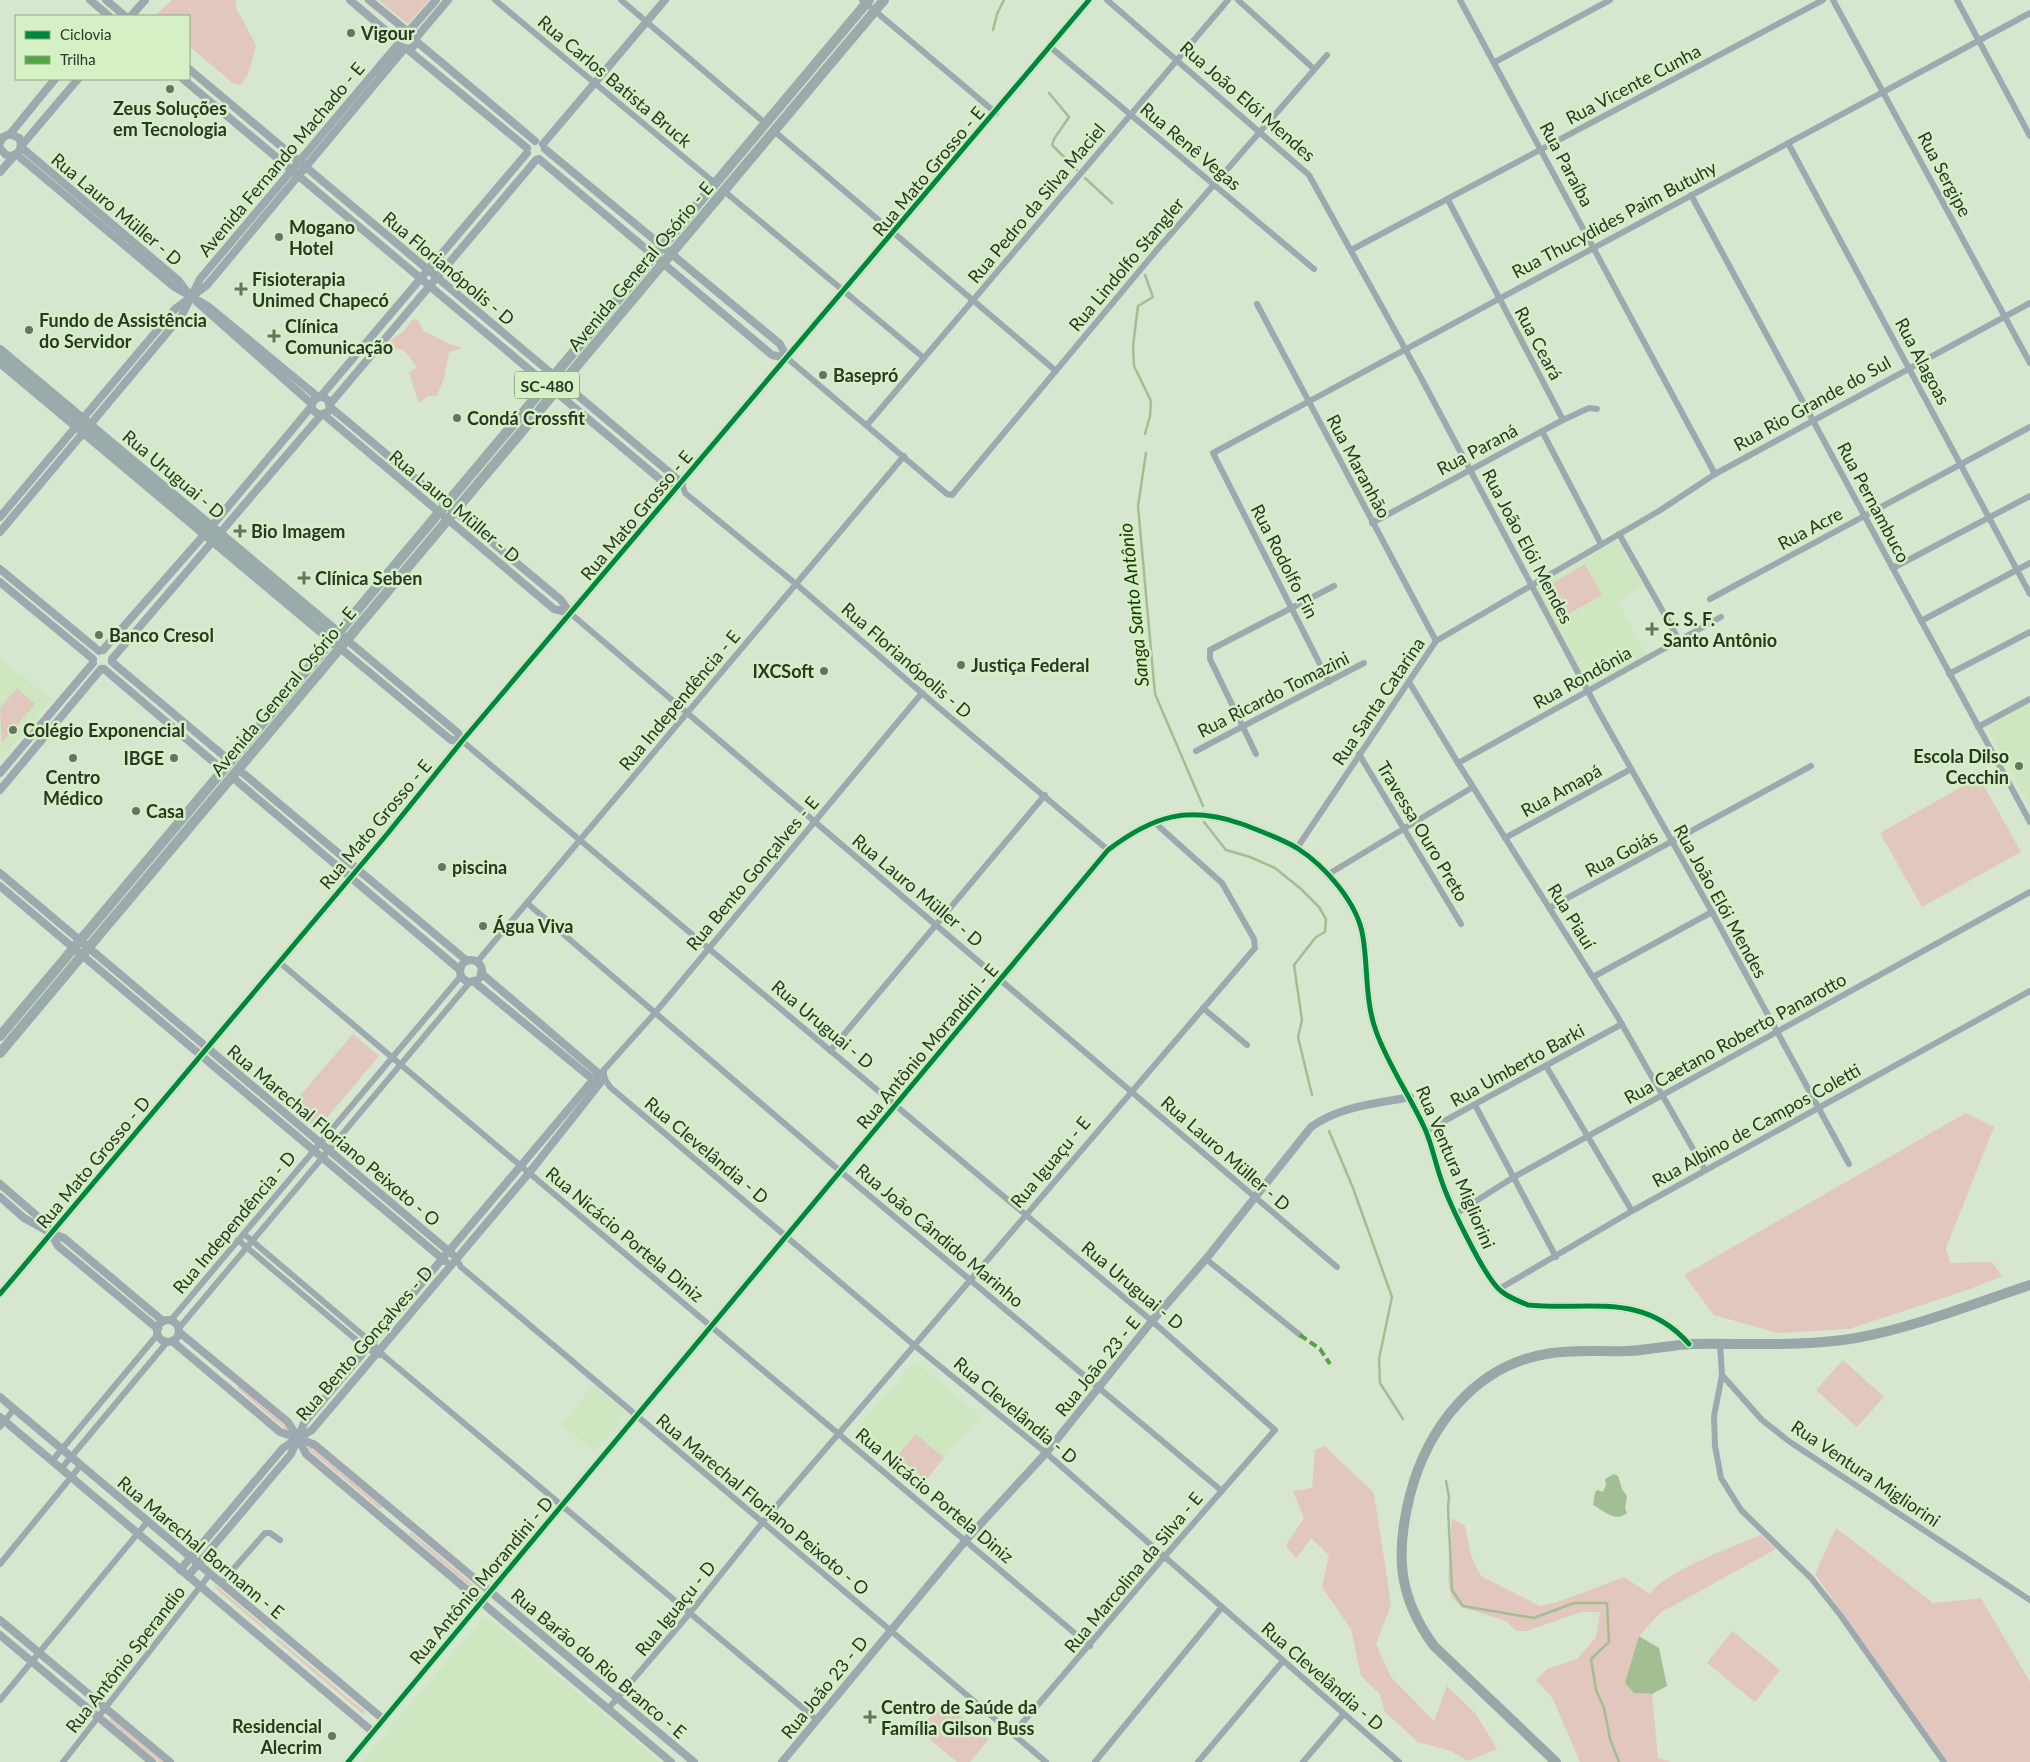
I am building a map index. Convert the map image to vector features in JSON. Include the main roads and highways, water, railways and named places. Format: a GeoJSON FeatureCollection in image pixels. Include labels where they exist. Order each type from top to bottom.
{"type":"FeatureCollection","features":[{"type":"Feature","properties":{"kind":"highway"},"geometry":{"type":"LineString","coordinates":[[1556,1762],[1450,1663],[1421,1628],[1409,1601],[1401,1572],[1402,1537],[1414,1480],[1430,1441],[1460,1400],[1494,1373],[1543,1354],[1567,1351],[1646,1350],[1689,1344],[1804,1343],[1856,1338],[1912,1324],[2030,1285]]}},
{"type":"Feature","properties":{"kind":"main road","name":"Avenida General Osório - E"},"geometry":{"type":"LineString","coordinates":[[770,127],[826,69],[884,0]]}},
{"type":"Feature","properties":{"kind":"main road","name":"Avenida General Osório - E"},"geometry":{"type":"LineString","coordinates":[[81,948],[235,773],[340,640],[720,188],[770,127],[865,1]]}},
{"type":"Feature","properties":{"kind":"main road"},"geometry":{"type":"LineString","coordinates":[[818,62],[826,69]]}},
{"type":"Feature","properties":{"kind":"main road","name":"Rua Uruguai - D"},"geometry":{"type":"LineString","coordinates":[[0,350],[83,426]]}},
{"type":"Feature","properties":{"kind":"main road","name":"Rua Uruguai - D"},"geometry":{"type":"LineString","coordinates":[[0,362],[83,426],[340,640]]}},
{"type":"Feature","properties":{"kind":"main road","name":"Avenida General Osório - E"},"geometry":{"type":"LineString","coordinates":[[81,948],[230,761],[340,640]]}},
{"type":"Feature","properties":{"kind":"main road"},"geometry":{"type":"LineString","coordinates":[[0,1036],[81,948]]}},
{"type":"Feature","properties":{"kind":"main road"},"geometry":{"type":"LineString","coordinates":[[0,1053],[81,948]]}},
{"type":"Feature","properties":{"kind":"waterway","name":"Sanga Santo Antônio"},"geometry":{"type":"LineString","coordinates":[[993,30],[997,14],[1004,0]]}},
{"type":"Feature","properties":{"kind":"waterway","name":"Sanga Santo Antônio"},"geometry":{"type":"LineString","coordinates":[[1049,93],[1069,117],[1052,145],[1077,170]]}},
{"type":"Feature","properties":{"kind":"waterway","name":"Sanga Santo Antônio"},"geometry":{"type":"LineString","coordinates":[[1085,178],[1112,203]]}},
{"type":"Feature","properties":{"kind":"waterway","name":"Sanga Santo Antônio"},"geometry":{"type":"LineString","coordinates":[[1145,275],[1153,297],[1138,306],[1133,346],[1134,366],[1151,401],[1150,416],[1145,434]]}},
{"type":"Feature","properties":{"kind":"waterway","name":"Sanga Santo Antônio"},"geometry":{"type":"LineString","coordinates":[[1146,453],[1138,506],[1155,694],[1203,806]]}},
{"type":"Feature","properties":{"kind":"waterway","name":"Sanga Santo Antônio"},"geometry":{"type":"LineString","coordinates":[[1204,822],[1226,850],[1250,857],[1275,868],[1301,889],[1319,907],[1326,919],[1325,932],[1316,937],[1294,965],[1302,1020],[1298,1037],[1312,1095]]}},
{"type":"Feature","properties":{"kind":"waterway","name":"Sanga Santo Antônio"},"geometry":{"type":"LineString","coordinates":[[1329,1131],[1353,1188],[1392,1297],[1379,1359],[1380,1383],[1403,1419]]}},
{"type":"Feature","properties":{"kind":"waterway","name":"Sanga Santo Antônio"},"geometry":{"type":"LineString","coordinates":[[1446,1481],[1449,1497],[1452,1590],[1463,1606],[1534,1618],[1574,1603],[1607,1603],[1609,1642],[1591,1659],[1596,1690],[1604,1708],[1610,1739],[1619,1762]]}},
{"type":"Feature","properties":{"kind":"place","name":"Vigour"},"geometry":{"type":"Point","coordinates":[351,33]}},
{"type":"Feature","properties":{"kind":"place","name":"Zeus Soluções em Tecnologia"},"geometry":{"type":"Point","coordinates":[170,89]}},
{"type":"Feature","properties":{"kind":"place","name":"Mogano Hotel"},"geometry":{"type":"Point","coordinates":[279,237]}},
{"type":"Feature","properties":{"kind":"place","name":"Fisioterapia Unimed Chapecó"},"geometry":{"type":"Point","coordinates":[241,289]}},
{"type":"Feature","properties":{"kind":"place","name":"Fundo de Assistência do Servidor"},"geometry":{"type":"Point","coordinates":[29,330]}},
{"type":"Feature","properties":{"kind":"place","name":"Clínica Comunicação"},"geometry":{"type":"Point","coordinates":[274,336]}},
{"type":"Feature","properties":{"kind":"place","name":"Basepró"},"geometry":{"type":"Point","coordinates":[823,375]}},
{"type":"Feature","properties":{"kind":"place","name":"Condá Crossfit"},"geometry":{"type":"Point","coordinates":[457,418]}},
{"type":"Feature","properties":{"kind":"place","name":"Bio Imagem"},"geometry":{"type":"Point","coordinates":[240,531]}},
{"type":"Feature","properties":{"kind":"place","name":"Clínica Seben"},"geometry":{"type":"Point","coordinates":[304,578]}},
{"type":"Feature","properties":{"kind":"place","name":"C. S. F. Santo Antônio"},"geometry":{"type":"Point","coordinates":[1652,629]}},
{"type":"Feature","properties":{"kind":"place","name":"Banco Cresol"},"geometry":{"type":"Point","coordinates":[99,635]}},
{"type":"Feature","properties":{"kind":"place","name":"Justiça Federal"},"geometry":{"type":"Point","coordinates":[961,665]}},
{"type":"Feature","properties":{"kind":"place","name":"IXCSoft"},"geometry":{"type":"Point","coordinates":[824,671]}},
{"type":"Feature","properties":{"kind":"place","name":"Colégio Exponencial"},"geometry":{"type":"Point","coordinates":[13,730]}},
{"type":"Feature","properties":{"kind":"place","name":"Centro Médico"},"geometry":{"type":"Point","coordinates":[73,758]}},
{"type":"Feature","properties":{"kind":"place","name":"IBGE"},"geometry":{"type":"Point","coordinates":[174,758]}},
{"type":"Feature","properties":{"kind":"place","name":"Escola Dilso Cecchin"},"geometry":{"type":"Point","coordinates":[2019,766]}},
{"type":"Feature","properties":{"kind":"place","name":"Casa"},"geometry":{"type":"Point","coordinates":[136,811]}},
{"type":"Feature","properties":{"kind":"place","name":"piscina"},"geometry":{"type":"Point","coordinates":[442,867]}},
{"type":"Feature","properties":{"kind":"place","name":"Água Viva"},"geometry":{"type":"Point","coordinates":[483,926]}},
{"type":"Feature","properties":{"kind":"place","name":"Centro de Saúde da Família Gilson Buss"},"geometry":{"type":"Point","coordinates":[870,1717]}},
{"type":"Feature","properties":{"kind":"place","name":"Residencial Alecrim"},"geometry":{"type":"Point","coordinates":[332,1736]}}]}
